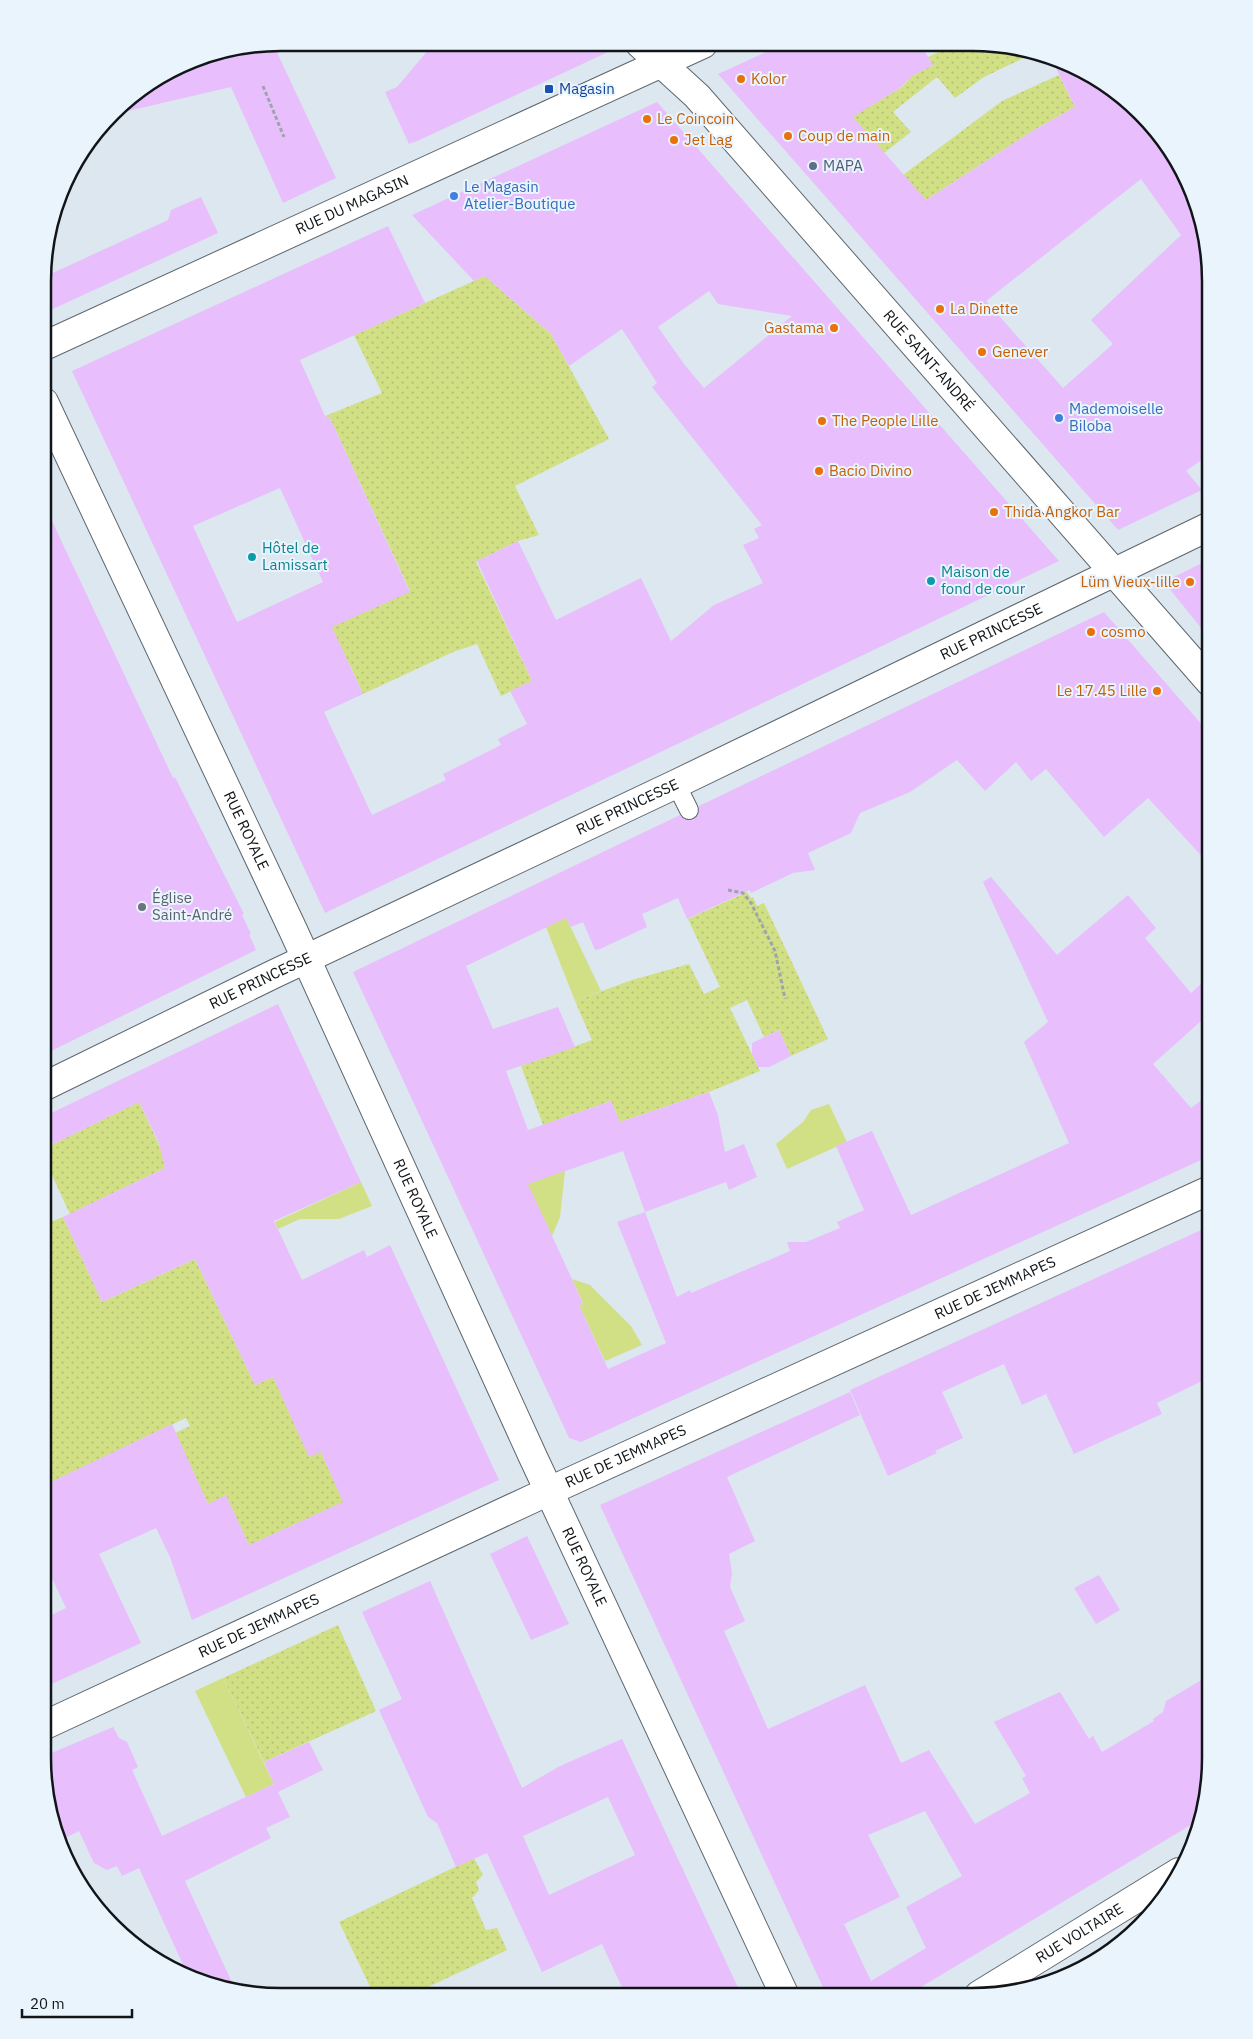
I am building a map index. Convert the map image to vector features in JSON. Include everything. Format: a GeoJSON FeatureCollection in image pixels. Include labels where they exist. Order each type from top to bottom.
{"type":"FeatureCollection","features":[{"type":"Feature","properties":{"kind":"street","name":"RUE SAINT-ANDRÉ"},"geometry":{"type":"LineString","coordinates":[[647,51],[697,96],[1202,673]]}},
{"type":"Feature","properties":{"kind":"street","name":"RUE DU MAGASIN"},"geometry":{"type":"LineString","coordinates":[[51,343],[687,51]]}},
{"type":"Feature","properties":{"kind":"street","name":"RUE ROYALE"},"geometry":{"type":"LineString","coordinates":[[51,417],[305,959],[549,1491],[781,1988]]}},
{"type":"Feature","properties":{"kind":"street","name":"RUE PRINCESSE"},"geometry":{"type":"LineString","coordinates":[[51,1083],[305,959],[676,784],[1202,530]]}},
{"type":"Feature","properties":{"kind":"street","name":"RUE DE JEMMAPES"},"geometry":{"type":"LineString","coordinates":[[51,1722],[549,1491],[1202,1194]]}},
{"type":"Feature","properties":{"kind":"street","name":"RUE VOLTAIRE"},"geometry":{"type":"LineString","coordinates":[[993,1987],[1167,1880]]}},
{"type":"Feature","properties":{"kind":"lane"},"geometry":{"type":"LineString","coordinates":[[676,784],[689,810]]}},
{"type":"Feature","properties":{"kind":"path"},"geometry":{"type":"LineString","coordinates":[[263,86],[284,137]]}},
{"type":"Feature","properties":{"kind":"path"},"geometry":{"type":"LineString","coordinates":[[728,890],[743,894],[755,911],[775,951],[785,999]]}},
{"type":"Feature","properties":{"kind":"green space"},"geometry":{"type":"Polygon","coordinates":[[[941,51],[972,51],[1002,53],[1024,58],[984,77],[955,98],[937,77],[893,112],[911,132],[884,153],[847,120],[902,87],[912,76],[933,65],[928,57],[941,51]]]}},
{"type":"Feature","properties":{"kind":"green space"},"geometry":{"type":"Polygon","coordinates":[[[1059,75],[1075,107],[1034,130],[926,200],[899,178],[1002,101],[1059,75]]]}},
{"type":"Feature","properties":{"kind":"green space"},"geometry":{"type":"Polygon","coordinates":[[[485,276],[551,334],[609,439],[515,486],[539,535],[518,541],[476,562],[532,681],[501,696],[477,644],[453,652],[363,694],[349,663],[316,677],[300,641],[410,591],[330,418],[325,416],[382,393],[354,335],[485,276]]]}},
{"type":"Feature","properties":{"kind":"green space"},"geometry":{"type":"Polygon","coordinates":[[[747,892],[751,898],[753,897],[757,906],[764,903],[828,1039],[791,1056],[779,1030],[764,1037],[747,1000],[730,1008],[760,1071],[709,1092],[620,1122],[611,1101],[562,1118],[545,1130],[521,1066],[592,1040],[575,1001],[632,980],[689,964],[704,994],[720,987],[688,919],[747,892]]]}},
{"type":"Feature","properties":{"kind":"green space"},"geometry":{"type":"Polygon","coordinates":[[[564,913],[601,991],[575,1001],[544,922],[564,913]]]}},
{"type":"Feature","properties":{"kind":"green space"},"geometry":{"type":"Polygon","coordinates":[[[139,1102],[169,1166],[70,1214],[51,1173],[51,1145],[139,1102]]]}},
{"type":"Feature","properties":{"kind":"green space"},"geometry":{"type":"Polygon","coordinates":[[[829,1104],[847,1142],[787,1169],[776,1144],[803,1122],[811,1110],[829,1104]]]}},
{"type":"Feature","properties":{"kind":"green space"},"geometry":{"type":"Polygon","coordinates":[[[555,1144],[565,1171],[560,1217],[552,1236],[536,1202],[511,1159],[555,1144]]]}},
{"type":"Feature","properties":{"kind":"green space"},"geometry":{"type":"Polygon","coordinates":[[[361,1182],[372,1206],[339,1219],[300,1219],[278,1229],[275,1222],[361,1182]]]}},
{"type":"Feature","properties":{"kind":"green space"},"geometry":{"type":"Polygon","coordinates":[[[63,1217],[102,1302],[195,1259],[255,1385],[273,1377],[321,1452],[328,1468],[365,1511],[249,1545],[226,1496],[208,1504],[175,1433],[190,1426],[186,1418],[51,1482],[51,1222],[63,1217]]]}},
{"type":"Feature","properties":{"kind":"green space"},"geometry":{"type":"Polygon","coordinates":[[[572,1279],[590,1285],[631,1326],[642,1345],[605,1361],[579,1305],[583,1303],[572,1279]]]}},
{"type":"Feature","properties":{"kind":"green space"},"geometry":{"type":"Polygon","coordinates":[[[338,1625],[376,1711],[264,1762],[223,1678],[338,1625]]]}},
{"type":"Feature","properties":{"kind":"green space"},"geometry":{"type":"Polygon","coordinates":[[[223,1678],[274,1784],[246,1797],[195,1691],[223,1678]]]}},
{"type":"Feature","properties":{"kind":"green space"},"geometry":{"type":"Polygon","coordinates":[[[474,1858],[483,1875],[476,1882],[479,1890],[472,1898],[486,1930],[497,1928],[507,1950],[426,1988],[371,1988],[339,1922],[474,1858]]]}},
{"type":"Feature","properties":{"kind":"building"},"geometry":{"type":"Polygon","coordinates":[[[276,51],[336,178],[283,203],[231,87],[127,111],[166,82],[207,63],[251,53],[276,51]]]}},
{"type":"Feature","properties":{"kind":"building"},"geometry":{"type":"Polygon","coordinates":[[[427,51],[610,51],[409,144],[385,92],[397,87],[427,51]]]}},
{"type":"Feature","properties":{"kind":"building"},"geometry":{"type":"Polygon","coordinates":[[[769,51],[924,51],[933,65],[912,76],[900,88],[853,117],[926,200],[1034,130],[1075,107],[1055,67],[1087,82],[1112,99],[1145,130],[1171,166],[1184,193],[1190,207],[1200,251],[1202,281],[1202,460],[1186,471],[1202,490],[1118,530],[718,74],[769,51]],[[1141,179],[986,301],[1063,388],[1113,344],[1091,320],[1181,235],[1141,179]]]}},
{"type":"Feature","properties":{"kind":"building"},"geometry":{"type":"Polygon","coordinates":[[[657,102],[1059,561],[325,913],[72,371],[388,226],[425,303],[300,360],[325,416],[330,418],[410,592],[332,627],[363,694],[324,712],[372,815],[446,780],[443,774],[501,745],[498,739],[527,724],[510,691],[532,681],[477,561],[518,541],[556,620],[641,578],[671,641],[714,605],[763,583],[743,545],[759,538],[754,529],[762,525],[652,387],[657,383],[622,329],[569,366],[551,334],[485,276],[474,281],[412,215],[657,102]],[[709,291],[658,327],[684,364],[704,388],[792,316],[718,304],[709,291]],[[280,488],[193,526],[237,622],[323,582],[280,488]]]}},
{"type":"Feature","properties":{"kind":"building"},"geometry":{"type":"Polygon","coordinates":[[[201,197],[218,233],[51,310],[51,274],[168,220],[171,210],[201,197]]]}},
{"type":"Feature","properties":{"kind":"building","name":"Église Saint-André"},"geometry":{"type":"Polygon","coordinates":[[[51,519],[173,778],[175,777],[244,914],[242,915],[256,950],[51,1051],[51,519]]]}},
{"type":"Feature","properties":{"kind":"building","name":"Lüm Vieux-lille"},"geometry":{"type":"Polygon","coordinates":[[[1202,563],[1202,629],[1164,582],[1202,563]]]}},
{"type":"Feature","properties":{"kind":"building"},"geometry":{"type":"Polygon","coordinates":[[[1104,612],[1202,725],[1202,856],[1148,798],[1104,837],[1046,769],[1031,781],[1016,762],[985,791],[957,760],[910,792],[860,813],[851,833],[808,853],[815,870],[793,873],[751,893],[750,890],[687,919],[678,898],[642,914],[647,927],[595,950],[583,922],[571,927],[566,918],[466,966],[493,1029],[558,1007],[575,1047],[506,1071],[528,1130],[611,1101],[620,1122],[709,1092],[718,1115],[725,1152],[744,1144],[757,1177],[729,1190],[726,1182],[645,1212],[677,1297],[690,1290],[691,1293],[790,1251],[787,1242],[806,1242],[840,1228],[837,1222],[864,1210],[836,1146],[872,1131],[911,1215],[1069,1143],[1024,1042],[1048,1022],[983,882],[991,877],[1057,955],[1128,895],[1156,928],[1145,938],[1191,993],[1202,983],[1202,1020],[1153,1064],[1191,1108],[1202,1100],[1202,1160],[581,1442],[569,1438],[353,972],[680,815],[684,819],[693,820],[698,815],[699,806],[1104,612]],[[623,1151],[528,1184],[583,1304],[579,1305],[608,1369],[666,1343],[617,1222],[645,1212],[623,1151]]]}},
{"type":"Feature","properties":{"kind":"building"},"geometry":{"type":"Polygon","coordinates":[[[278,1004],[361,1182],[274,1221],[302,1280],[364,1250],[367,1257],[390,1245],[499,1480],[192,1620],[170,1557],[156,1528],[99,1554],[141,1643],[51,1684],[51,1615],[66,1608],[51,1576],[51,1481],[172,1424],[208,1504],[226,1495],[249,1545],[343,1502],[321,1452],[309,1457],[273,1377],[255,1385],[195,1259],[102,1302],[63,1217],[165,1168],[159,1143],[139,1102],[51,1145],[51,1113],[278,1004]]]}},
{"type":"Feature","properties":{"kind":"building"},"geometry":{"type":"Polygon","coordinates":[[[779,1030],[791,1056],[769,1067],[758,1067],[752,1054],[752,1043],[779,1030]]]}},
{"type":"Feature","properties":{"kind":"building"},"geometry":{"type":"Polygon","coordinates":[[[1202,1230],[1202,1381],[1157,1403],[1162,1414],[1074,1454],[1046,1394],[1022,1405],[1004,1364],[942,1392],[963,1438],[935,1451],[937,1453],[888,1476],[850,1390],[1202,1230]]]}},
{"type":"Feature","properties":{"kind":"building"},"geometry":{"type":"Polygon","coordinates":[[[850,1392],[860,1415],[727,1477],[755,1541],[729,1554],[732,1573],[730,1587],[745,1621],[724,1631],[768,1729],[865,1685],[901,1763],[929,1750],[975,1824],[1030,1793],[1022,1778],[1026,1776],[994,1722],[1060,1692],[1089,1739],[1093,1736],[1102,1752],[1154,1721],[1153,1719],[1163,1712],[1166,1701],[1202,1680],[1202,1758],[1200,1788],[1192,1824],[919,1988],[823,1988],[600,1505],[850,1392]],[[925,1811],[868,1835],[900,1897],[844,1924],[871,1981],[926,1948],[906,1907],[962,1876],[925,1811]]]}},
{"type":"Feature","properties":{"kind":"building"},"geometry":{"type":"Polygon","coordinates":[[[527,1536],[569,1624],[531,1640],[490,1554],[527,1536]]]}},
{"type":"Feature","properties":{"kind":"building"},"geometry":{"type":"Polygon","coordinates":[[[1099,1575],[1120,1610],[1096,1624],[1074,1588],[1099,1575]]]}},
{"type":"Feature","properties":{"kind":"building"},"geometry":{"type":"Polygon","coordinates":[[[430,1581],[522,1788],[560,1766],[622,1739],[738,1988],[622,1988],[602,1944],[542,1972],[487,1853],[456,1867],[437,1823],[428,1817],[379,1710],[402,1699],[362,1612],[430,1581]],[[608,1797],[523,1836],[549,1895],[635,1855],[608,1797]]]}},
{"type":"Feature","properties":{"kind":"building"},"geometry":{"type":"Polygon","coordinates":[[[113,1727],[119,1738],[127,1742],[138,1767],[132,1770],[162,1836],[274,1784],[264,1762],[309,1742],[323,1770],[278,1792],[290,1817],[266,1828],[271,1838],[185,1881],[232,1982],[207,1976],[183,1966],[139,1868],[122,1876],[117,1866],[107,1870],[94,1863],[79,1831],[65,1838],[53,1788],[51,1753],[113,1727]]]}},
{"type":"Feature","properties":{"kind":"place","name":"Kolor"},"geometry":{"type":"Point","coordinates":[741,79]}},
{"type":"Feature","properties":{"kind":"place","name":"Magasin"},"geometry":{"type":"Point","coordinates":[549,89]}},
{"type":"Feature","properties":{"kind":"place","name":"Le Coincoin"},"geometry":{"type":"Point","coordinates":[647,119]}},
{"type":"Feature","properties":{"kind":"place","name":"Coup de main"},"geometry":{"type":"Point","coordinates":[788,136]}},
{"type":"Feature","properties":{"kind":"place","name":"Jet Lag"},"geometry":{"type":"Point","coordinates":[674,140]}},
{"type":"Feature","properties":{"kind":"place","name":"MAPA"},"geometry":{"type":"Point","coordinates":[813,166]}},
{"type":"Feature","properties":{"kind":"place","name":"Le Magasin Atelier-Boutique"},"geometry":{"type":"Point","coordinates":[454,196]}},
{"type":"Feature","properties":{"kind":"place","name":"La Dinette"},"geometry":{"type":"Point","coordinates":[940,309]}},
{"type":"Feature","properties":{"kind":"place","name":"Gastama"},"geometry":{"type":"Point","coordinates":[834,328]}},
{"type":"Feature","properties":{"kind":"place","name":"Genever"},"geometry":{"type":"Point","coordinates":[982,352]}},
{"type":"Feature","properties":{"kind":"place","name":"Mademoiselle Biloba"},"geometry":{"type":"Point","coordinates":[1059,418]}},
{"type":"Feature","properties":{"kind":"place","name":"The People Lille"},"geometry":{"type":"Point","coordinates":[822,421]}},
{"type":"Feature","properties":{"kind":"place","name":"Bacio Divino"},"geometry":{"type":"Point","coordinates":[819,471]}},
{"type":"Feature","properties":{"kind":"place","name":"Thida Angkor Bar"},"geometry":{"type":"Point","coordinates":[994,512]}},
{"type":"Feature","properties":{"kind":"place","name":"Hôtel de Lamissart"},"geometry":{"type":"Point","coordinates":[252,557]}},
{"type":"Feature","properties":{"kind":"place","name":"Maison de fond de cour"},"geometry":{"type":"Point","coordinates":[931,581]}},
{"type":"Feature","properties":{"kind":"place","name":"Lüm Vieux-lille"},"geometry":{"type":"Point","coordinates":[1190,582]}},
{"type":"Feature","properties":{"kind":"place","name":"cosmo"},"geometry":{"type":"Point","coordinates":[1091,632]}},
{"type":"Feature","properties":{"kind":"place","name":"Le 17.45 Lille"},"geometry":{"type":"Point","coordinates":[1157,691]}},
{"type":"Feature","properties":{"kind":"place","name":"Église Saint-André"},"geometry":{"type":"Point","coordinates":[142,907]}}]}
